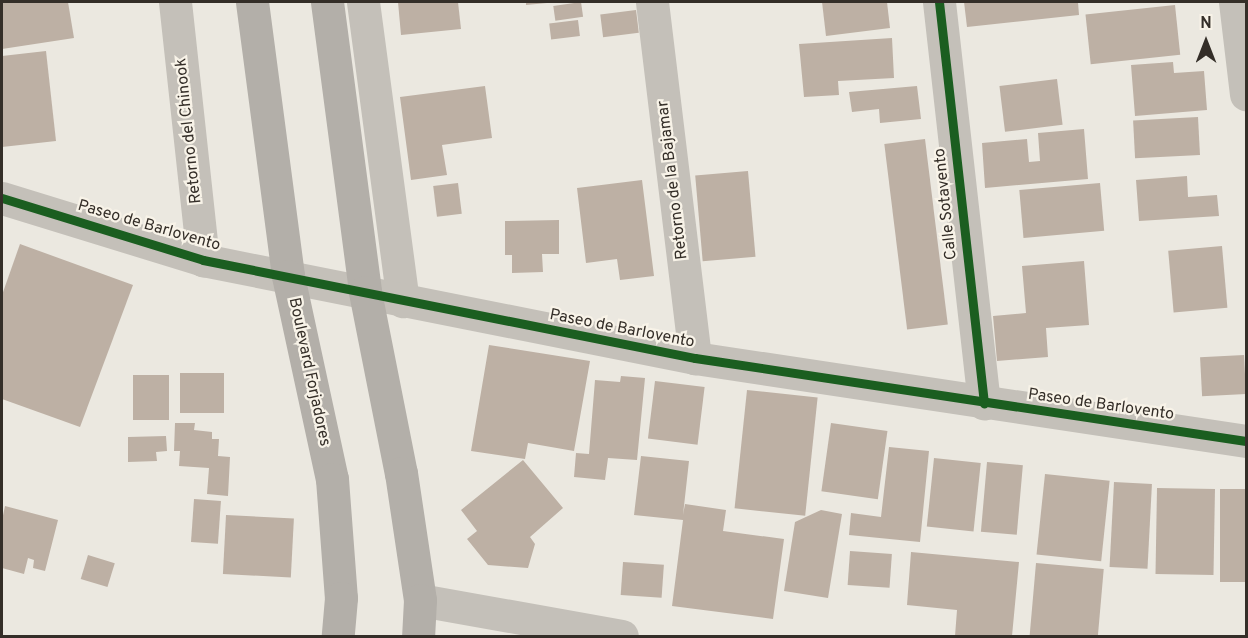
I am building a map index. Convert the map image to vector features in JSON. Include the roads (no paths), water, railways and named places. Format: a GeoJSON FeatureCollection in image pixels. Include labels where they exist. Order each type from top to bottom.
{"type":"FeatureCollection","features":[{"type":"Feature","properties":{"kind":"main road","name":"Boulevard Forjadores"},"geometry":{"type":"LineString","coordinates":[[252,2],[288,276],[332,479],[341,598],[338,636]]}},
{"type":"Feature","properties":{"kind":"main road"},"geometry":{"type":"LineString","coordinates":[[327,2],[365,292],[401,473],[420,600],[418,636]]}},
{"type":"Feature","properties":{"kind":"street","name":"Retorno del Chinook"},"geometry":{"type":"LineString","coordinates":[[175,2],[203,260]]}},
{"type":"Feature","properties":{"kind":"street"},"geometry":{"type":"LineString","coordinates":[[363,2],[403,301]]}},
{"type":"Feature","properties":{"kind":"street","name":"Retorno de la Bajamar"},"geometry":{"type":"LineString","coordinates":[[652,2],[694,358]]}},
{"type":"Feature","properties":{"kind":"street","name":"Calle Sotavento"},"geometry":{"type":"LineString","coordinates":[[939,2],[984,403]]}},
{"type":"Feature","properties":{"kind":"street"},"geometry":{"type":"LineString","coordinates":[[1235,2],[1246,94]]}},
{"type":"Feature","properties":{"kind":"street","name":"Paseo de Barlovento"},"geometry":{"type":"LineString","coordinates":[[2,198],[203,260],[694,358],[1246,441]]}},
{"type":"Feature","properties":{"kind":"street"},"geometry":{"type":"LineString","coordinates":[[420,600],[622,636]]}}]}
